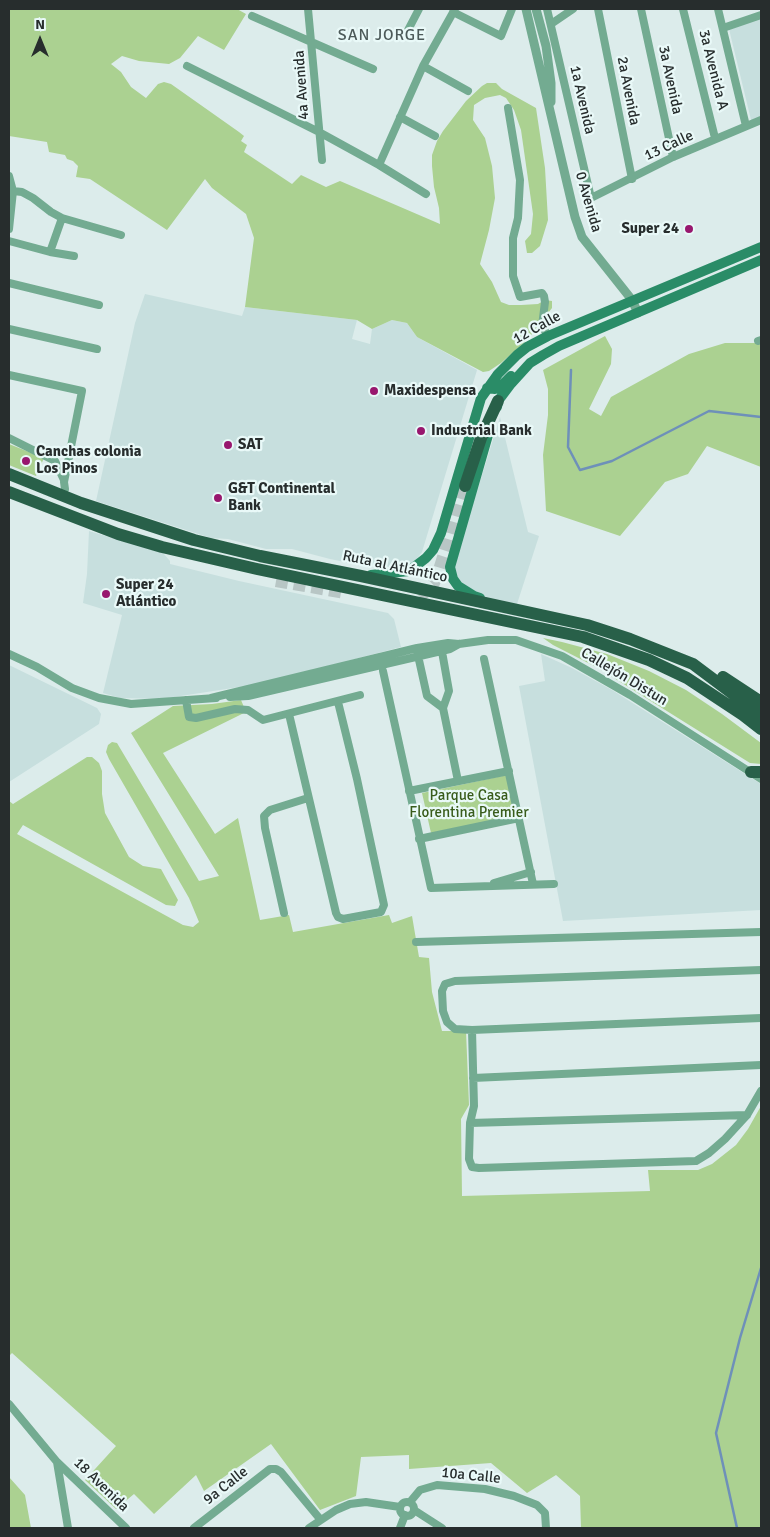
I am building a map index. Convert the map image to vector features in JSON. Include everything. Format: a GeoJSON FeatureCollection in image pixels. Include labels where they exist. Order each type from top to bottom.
{"type":"FeatureCollection","features":[{"type":"Feature","properties":{"kind":"highway"},"geometry":{"type":"LineString","coordinates":[[465,486],[481,438],[498,401]]}},
{"type":"Feature","properties":{"kind":"highway","name":"Ruta al Atlántico"},"geometry":{"type":"LineString","coordinates":[[9,474],[81,503],[187,538],[260,556],[514,608],[587,625],[630,639],[693,664],[761,715]]}},
{"type":"Feature","properties":{"kind":"highway","name":"Ruta al Atlántico"},"geometry":{"type":"LineString","coordinates":[[9,492],[118,534],[177,550],[257,569],[583,637],[649,660],[687,678],[761,729]]}},
{"type":"Feature","properties":{"kind":"highway"},"geometry":{"type":"LineString","coordinates":[[177,550],[195,563],[276,580]]}},
{"type":"Feature","properties":{"kind":"highway"},"geometry":{"type":"LineString","coordinates":[[693,664],[731,681],[761,702]]}},
{"type":"Feature","properties":{"kind":"main road","name":"12 Calle"},"geometry":{"type":"LineString","coordinates":[[361,576],[409,570],[434,550],[441,533],[476,413],[487,388],[517,355],[527,347],[548,336],[761,246]]}},
{"type":"Feature","properties":{"kind":"main road","name":"12 Calle"},"geometry":{"type":"LineString","coordinates":[[514,608],[474,596],[464,591],[453,579],[450,567],[498,401],[530,364],[559,346],[761,260]]}},
{"type":"Feature","properties":{"kind":"main road"},"geometry":{"type":"LineString","coordinates":[[487,388],[499,388],[517,370],[530,364]]}},
{"type":"Feature","properties":{"kind":"street","name":"4a Avenida"},"geometry":{"type":"LineString","coordinates":[[308,9],[322,160]]}},
{"type":"Feature","properties":{"kind":"street"},"geometry":{"type":"LineString","coordinates":[[407,32],[418,9]]}},
{"type":"Feature","properties":{"kind":"street"},"geometry":{"type":"LineString","coordinates":[[379,165],[423,66],[454,10],[501,36],[512,9]]}},
{"type":"Feature","properties":{"kind":"street","name":"0 Avenida"},"geometry":{"type":"LineString","coordinates":[[526,9],[575,217],[582,237],[632,300],[638,313]]}},
{"type":"Feature","properties":{"kind":"street","name":"0 Avenida"},"geometry":{"type":"LineString","coordinates":[[536,9],[547,56],[551,84],[551,112]]}},
{"type":"Feature","properties":{"kind":"street","name":"1a Avenida"},"geometry":{"type":"LineString","coordinates":[[547,9],[590,197]]}},
{"type":"Feature","properties":{"kind":"street"},"geometry":{"type":"LineString","coordinates":[[551,24],[573,9]]}},
{"type":"Feature","properties":{"kind":"street","name":"2a Avenida"},"geometry":{"type":"LineString","coordinates":[[598,9],[632,179]]}},
{"type":"Feature","properties":{"kind":"street","name":"3a Avenida"},"geometry":{"type":"LineString","coordinates":[[641,9],[673,157]]}},
{"type":"Feature","properties":{"kind":"street","name":"3a Avenida A"},"geometry":{"type":"LineString","coordinates":[[683,9],[715,138]]}},
{"type":"Feature","properties":{"kind":"street"},"geometry":{"type":"LineString","coordinates":[[718,9],[746,126]]}},
{"type":"Feature","properties":{"kind":"street"},"geometry":{"type":"LineString","coordinates":[[723,28],[761,15]]}},
{"type":"Feature","properties":{"kind":"street"},"geometry":{"type":"LineString","coordinates":[[252,16],[373,69]]}},
{"type":"Feature","properties":{"kind":"street"},"geometry":{"type":"LineString","coordinates":[[187,66],[319,132],[379,165],[426,194]]}},
{"type":"Feature","properties":{"kind":"street"},"geometry":{"type":"LineString","coordinates":[[423,66],[468,91]]}},
{"type":"Feature","properties":{"kind":"street"},"geometry":{"type":"LineString","coordinates":[[508,108],[520,180],[518,218],[513,238],[513,276],[520,297],[542,294],[544,296],[542,326],[548,336]]}},
{"type":"Feature","properties":{"kind":"street"},"geometry":{"type":"LineString","coordinates":[[400,117],[435,136]]}},
{"type":"Feature","properties":{"kind":"street","name":"13 Calle"},"geometry":{"type":"LineString","coordinates":[[590,197],[594,199],[673,157],[761,120]]}},
{"type":"Feature","properties":{"kind":"street"},"geometry":{"type":"LineString","coordinates":[[9,176],[13,191],[9,229]]}},
{"type":"Feature","properties":{"kind":"street"},"geometry":{"type":"LineString","coordinates":[[13,191],[22,192],[33,198],[62,218],[121,234]]}},
{"type":"Feature","properties":{"kind":"street"},"geometry":{"type":"LineString","coordinates":[[50,252],[62,218]]}},
{"type":"Feature","properties":{"kind":"street"},"geometry":{"type":"LineString","coordinates":[[9,241],[74,256]]}},
{"type":"Feature","properties":{"kind":"street"},"geometry":{"type":"LineString","coordinates":[[9,283],[99,305]]}},
{"type":"Feature","properties":{"kind":"street"},"geometry":{"type":"LineString","coordinates":[[9,329],[97,349]]}},
{"type":"Feature","properties":{"kind":"street"},"geometry":{"type":"LineString","coordinates":[[9,375],[82,391],[65,485],[55,461],[9,438]]}},
{"type":"Feature","properties":{"kind":"street","name":"Callejón Distun"},"geometry":{"type":"LineString","coordinates":[[9,654],[37,667],[72,688],[99,698],[132,704],[212,698],[442,647],[450,649],[459,644],[488,640],[516,640],[562,656],[630,695],[758,775]]}},
{"type":"Feature","properties":{"kind":"street"},"geometry":{"type":"LineString","coordinates":[[442,647],[449,691],[442,708],[458,781]]}},
{"type":"Feature","properties":{"kind":"street"},"geometry":{"type":"LineString","coordinates":[[418,652],[427,696],[442,708]]}},
{"type":"Feature","properties":{"kind":"street"},"geometry":{"type":"LineString","coordinates":[[484,660],[534,884]]}},
{"type":"Feature","properties":{"kind":"street"},"geometry":{"type":"LineString","coordinates":[[383,671],[431,888],[554,884]]}},
{"type":"Feature","properties":{"kind":"street"},"geometry":{"type":"LineString","coordinates":[[186,700],[189,717],[196,718],[235,709],[248,710],[262,720],[360,695]]}},
{"type":"Feature","properties":{"kind":"street"},"geometry":{"type":"LineString","coordinates":[[289,714],[338,917],[342,919],[381,912],[384,905],[357,778],[338,702]]}},
{"type":"Feature","properties":{"kind":"street"},"geometry":{"type":"LineString","coordinates":[[409,791],[509,771]]}},
{"type":"Feature","properties":{"kind":"street"},"geometry":{"type":"LineString","coordinates":[[284,912],[264,816],[270,810],[308,798]]}},
{"type":"Feature","properties":{"kind":"street"},"geometry":{"type":"LineString","coordinates":[[419,839],[519,818]]}},
{"type":"Feature","properties":{"kind":"street"},"geometry":{"type":"LineString","coordinates":[[480,886],[531,872]]}},
{"type":"Feature","properties":{"kind":"street"},"geometry":{"type":"LineString","coordinates":[[416,942],[761,932]]}},
{"type":"Feature","properties":{"kind":"street"},"geometry":{"type":"LineString","coordinates":[[761,970],[455,981],[446,984],[442,991],[443,1012],[447,1022],[455,1029],[472,1030],[761,1018]]}},
{"type":"Feature","properties":{"kind":"street"},"geometry":{"type":"LineString","coordinates":[[472,1030],[474,1106],[470,1124],[469,1159],[472,1167],[696,1160],[709,1153],[726,1139],[747,1115],[761,1091]]}},
{"type":"Feature","properties":{"kind":"street"},"geometry":{"type":"LineString","coordinates":[[474,1078],[761,1065]]}},
{"type":"Feature","properties":{"kind":"street"},"geometry":{"type":"LineString","coordinates":[[470,1124],[747,1115]]}},
{"type":"Feature","properties":{"kind":"street","name":"18 Avenida"},"geometry":{"type":"LineString","coordinates":[[9,1404],[57,1462],[126,1528]]}},
{"type":"Feature","properties":{"kind":"street"},"geometry":{"type":"LineString","coordinates":[[57,1462],[68,1528]]}},
{"type":"Feature","properties":{"kind":"street","name":"9a Calle"},"geometry":{"type":"LineString","coordinates":[[194,1528],[270,1469],[276,1468],[320,1520]]}},
{"type":"Feature","properties":{"kind":"street","name":"10a Calle"},"geometry":{"type":"LineString","coordinates":[[412,1506],[420,1490],[437,1485],[485,1488],[537,1505],[545,1513],[546,1528]]}},
{"type":"Feature","properties":{"kind":"street"},"geometry":{"type":"LineString","coordinates":[[309,1528],[350,1504],[366,1502],[400,1507],[402,1504],[412,1506],[442,1528]]}},
{"type":"Feature","properties":{"kind":"street"},"geometry":{"type":"LineString","coordinates":[[404,1515],[412,1513],[412,1506]]}},
{"type":"Feature","properties":{"kind":"street"},"geometry":{"type":"LineString","coordinates":[[400,1507],[404,1515],[400,1528]]}},
{"type":"Feature","properties":{"kind":"shaded area"},"geometry":{"type":"Polygon","coordinates":[[[761,18],[761,120],[752,124],[729,29],[761,18]]]}},
{"type":"Feature","properties":{"kind":"shaded area"},"geometry":{"type":"Polygon","coordinates":[[[145,294],[242,316],[245,307],[357,320],[352,339],[370,344],[372,329],[392,320],[407,323],[417,337],[477,370],[422,552],[413,564],[399,570],[365,563],[350,563],[292,549],[266,549],[228,539],[211,538],[96,501],[135,323],[145,294]]]}},
{"type":"Feature","properties":{"kind":"shaded area"},"geometry":{"type":"Polygon","coordinates":[[[500,417],[528,532],[539,536],[517,604],[487,597],[466,589],[456,576],[454,566],[500,417]]]}},
{"type":"Feature","properties":{"kind":"shaded area"},"geometry":{"type":"Polygon","coordinates":[[[89,531],[163,553],[170,561],[170,564],[388,613],[394,619],[401,647],[259,684],[161,699],[120,698],[103,693],[122,615],[83,603],[87,574],[89,531]]]}},
{"type":"Feature","properties":{"kind":"shaded area"},"geometry":{"type":"Polygon","coordinates":[[[541,654],[572,668],[612,690],[761,784],[761,910],[563,921],[519,686],[545,681],[541,654]]]}},
{"type":"Feature","properties":{"kind":"shaded area"},"geometry":{"type":"Polygon","coordinates":[[[9,665],[97,708],[101,714],[99,724],[9,782],[9,665]]]}},
{"type":"Feature","properties":{"kind":"green space"},"geometry":{"type":"Polygon","coordinates":[[[9,9],[237,9],[246,14],[224,50],[198,36],[180,58],[169,64],[139,61],[122,56],[111,64],[121,72],[131,87],[146,98],[158,84],[164,82],[171,84],[244,136],[241,141],[247,145],[244,152],[292,184],[301,175],[326,187],[340,181],[440,224],[432,166],[432,155],[437,141],[466,101],[487,83],[496,83],[502,89],[536,108],[545,168],[548,220],[540,246],[532,253],[527,253],[525,241],[531,234],[533,214],[521,130],[514,110],[506,98],[500,95],[485,98],[474,105],[473,120],[485,138],[492,166],[495,198],[480,264],[492,282],[501,302],[509,305],[521,305],[538,304],[545,300],[552,301],[552,308],[528,339],[501,363],[489,371],[483,372],[417,337],[407,323],[392,320],[372,329],[357,320],[245,307],[254,238],[246,214],[212,188],[205,179],[167,230],[90,179],[76,177],[78,166],[73,161],[67,159],[65,155],[49,152],[47,142],[9,136],[9,9]]]}},
{"type":"Feature","properties":{"kind":"green space"},"geometry":{"type":"Polygon","coordinates":[[[605,336],[612,349],[611,364],[589,409],[601,416],[611,397],[689,354],[725,343],[761,343],[761,467],[707,446],[688,474],[665,482],[620,536],[546,511],[543,455],[548,415],[548,389],[543,370],[605,336]]]}},
{"type":"Feature","properties":{"kind":"green space","name":"Canchas colonia Los Pinos"},"geometry":{"type":"Polygon","coordinates":[[[9,444],[44,458],[36,476],[9,465],[9,444]]]}},
{"type":"Feature","properties":{"kind":"green space"},"geometry":{"type":"Polygon","coordinates":[[[543,638],[607,654],[649,671],[686,690],[761,743],[761,764],[750,763],[598,668],[543,638]]]}},
{"type":"Feature","properties":{"kind":"green space"},"geometry":{"type":"Polygon","coordinates":[[[241,700],[246,712],[163,753],[215,834],[238,818],[260,920],[289,915],[293,932],[389,915],[392,923],[412,916],[419,957],[429,958],[432,992],[442,1031],[466,1031],[469,1105],[461,1119],[462,1196],[650,1191],[648,1170],[698,1170],[712,1164],[736,1145],[761,1106],[761,1528],[581,1528],[580,1496],[556,1475],[527,1493],[491,1463],[409,1469],[409,1455],[361,1457],[356,1496],[320,1510],[271,1444],[204,1491],[196,1475],[154,1514],[134,1494],[116,1509],[85,1480],[116,1446],[12,1353],[9,1356],[9,801],[13,804],[87,757],[92,757],[99,763],[102,771],[102,794],[105,813],[129,857],[143,866],[161,869],[178,900],[175,906],[166,905],[23,825],[17,834],[183,925],[193,927],[199,922],[189,898],[106,752],[108,745],[112,742],[117,743],[199,881],[219,876],[131,733],[173,706],[241,700]]]}},
{"type":"Feature","properties":{"kind":"green space","name":"Parque Casa Florentina Premier"},"geometry":{"type":"Polygon","coordinates":[[[507,775],[515,816],[431,833],[422,793],[507,775]]]}},
{"type":"Feature","properties":{"kind":"green space"},"geometry":{"type":"Polygon","coordinates":[[[9,1477],[25,1495],[31,1528],[9,1528],[9,1477]]]}},
{"type":"Feature","properties":{"kind":"waterway"},"geometry":{"type":"LineString","coordinates":[[571,370],[568,447],[580,470],[612,461],[709,411],[761,417]]}},
{"type":"Feature","properties":{"kind":"waterway"},"geometry":{"type":"LineString","coordinates":[[737,1528],[716,1433],[740,1338],[761,1268]]}},
{"type":"Feature","properties":{"kind":"tunnel"},"geometry":{"type":"LineString","coordinates":[[420,597],[434,583],[465,486]]}},
{"type":"Feature","properties":{"kind":"tunnel"},"geometry":{"type":"LineString","coordinates":[[276,581],[345,593]]}},
{"type":"Feature","properties":{"kind":"place","name":"Super 24"},"geometry":{"type":"Point","coordinates":[689,229]}},
{"type":"Feature","properties":{"kind":"place","name":"Maxidespensa"},"geometry":{"type":"Point","coordinates":[374,391]}},
{"type":"Feature","properties":{"kind":"place","name":"Industrial Bank"},"geometry":{"type":"Point","coordinates":[421,431]}},
{"type":"Feature","properties":{"kind":"place","name":"SAT"},"geometry":{"type":"Point","coordinates":[228,445]}},
{"type":"Feature","properties":{"kind":"place","name":"Canchas colonia Los Pinos"},"geometry":{"type":"Point","coordinates":[26,461]}},
{"type":"Feature","properties":{"kind":"place","name":"G&T Continental Bank"},"geometry":{"type":"Point","coordinates":[218,498]}},
{"type":"Feature","properties":{"kind":"place","name":"Super 24 Atlántico"},"geometry":{"type":"Point","coordinates":[106,594]}},
{"type":"Feature","properties":{"kind":"district","name":"SAN JORGE"},"geometry":{"type":"Point","coordinates":[382,36]}}]}
